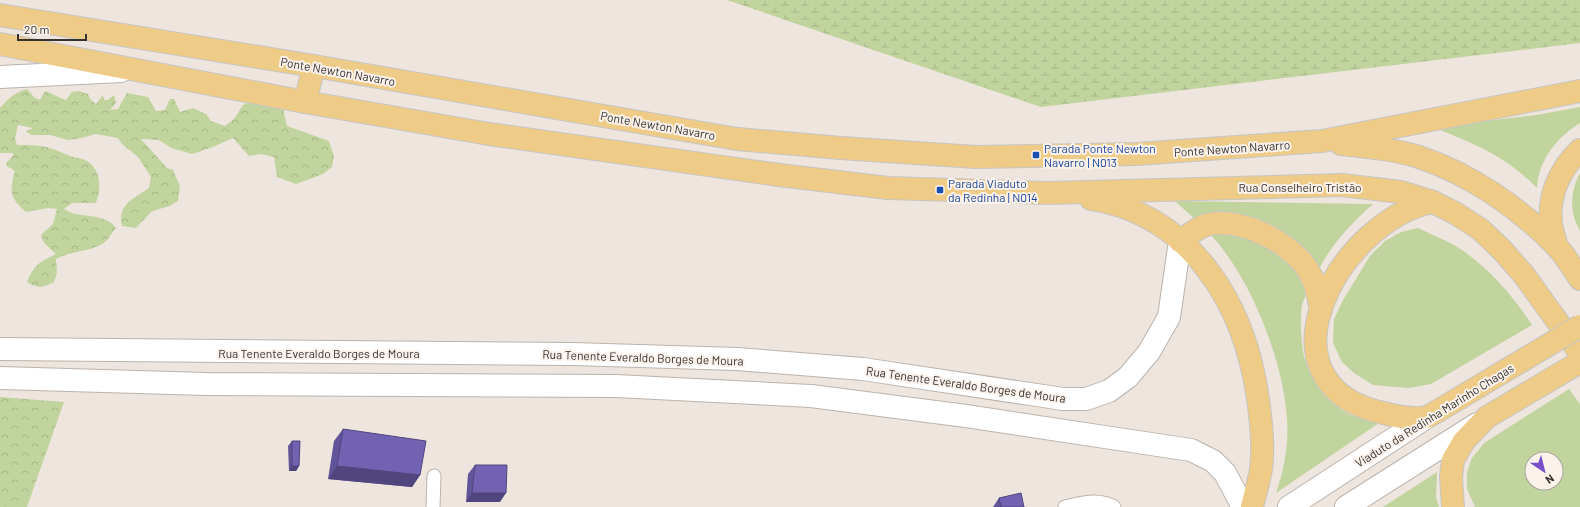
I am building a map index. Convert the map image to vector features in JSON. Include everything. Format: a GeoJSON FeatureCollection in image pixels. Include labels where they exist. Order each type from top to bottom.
{"type":"FeatureCollection","features":[{"type":"Feature","properties":{"kind":"main road","name":"Ponte Newton Navarro"},"geometry":{"type":"LineString","coordinates":[[0,15],[314,66],[737,139],[841,148],[976,156],[1137,154],[1322,141]]}},
{"type":"Feature","properties":{"kind":"main road"},"geometry":{"type":"LineString","coordinates":[[0,44],[305,102],[497,135],[794,177],[888,188],[1048,193],[1118,205],[1145,217],[1180,241],[1205,266],[1221,286],[1234,312],[1248,348],[1257,387],[1262,424],[1261,468],[1252,507]]}},
{"type":"Feature","properties":{"kind":"main road"},"geometry":{"type":"LineString","coordinates":[[305,102],[314,66]]}},
{"type":"Feature","properties":{"kind":"main road"},"geometry":{"type":"LineString","coordinates":[[1322,141],[1580,91]]}},
{"type":"Feature","properties":{"kind":"main road"},"geometry":{"type":"LineString","coordinates":[[1322,141],[1382,149],[1419,157],[1462,175],[1494,195],[1523,216],[1557,247],[1580,279]]}},
{"type":"Feature","properties":{"kind":"main road"},"geometry":{"type":"LineString","coordinates":[[1557,247],[1551,223],[1556,184],[1563,168],[1580,150]]}},
{"type":"Feature","properties":{"kind":"main road","name":"Rua Conselheiro Tristão"},"geometry":{"type":"LineString","coordinates":[[1048,193],[1342,185],[1401,192],[1434,202],[1455,213],[1480,230],[1502,250],[1532,287],[1580,353]]}},
{"type":"Feature","properties":{"kind":"main road"},"geometry":{"type":"LineString","coordinates":[[1430,415],[1377,412],[1360,406],[1336,390],[1322,372],[1315,350],[1315,335],[1321,310],[1338,273],[1350,255],[1366,238],[1393,218],[1420,205],[1434,202]]}},
{"type":"Feature","properties":{"kind":"main road"},"geometry":{"type":"LineString","coordinates":[[1180,241],[1202,226],[1230,222],[1259,231],[1291,250],[1307,269],[1316,286],[1321,310]]}},
{"type":"Feature","properties":{"kind":"main road","name":"Viaduto da Redinha Marinho Chagas"},"geometry":{"type":"LineString","coordinates":[[1430,415],[1580,326]]}},
{"type":"Feature","properties":{"kind":"main road"},"geometry":{"type":"LineString","coordinates":[[1452,507],[1451,477],[1453,460],[1464,441],[1490,415],[1580,362]]}},
{"type":"Feature","properties":{"kind":"street"},"geometry":{"type":"LineString","coordinates":[[0,77],[142,70]]}},
{"type":"Feature","properties":{"kind":"street","name":"Rua Tenente Everaldo Borges de Moura"},"geometry":{"type":"LineString","coordinates":[[0,350],[573,354],[738,359],[863,369],[1063,399],[1086,399],[1109,390],[1128,377],[1149,352],[1169,317],[1180,241]]}},
{"type":"Feature","properties":{"kind":"street"},"geometry":{"type":"LineString","coordinates":[[0,378],[206,384],[616,386],[811,396],[966,416],[1191,450],[1213,461],[1225,473],[1243,507]]}},
{"type":"Feature","properties":{"kind":"street","name":"Viaduto da Redinha Marinho Chagas"},"geometry":{"type":"LineString","coordinates":[[1289,507],[1430,415]]}},
{"type":"Feature","properties":{"kind":"street"},"geometry":{"type":"LineString","coordinates":[[1346,507],[1490,415]]}},
{"type":"Feature","properties":{"kind":"lane"},"geometry":{"type":"LineString","coordinates":[[433,507],[434,476]]}},
{"type":"Feature","properties":{"kind":"lane"},"geometry":{"type":"LineString","coordinates":[[1065,507],[1094,501],[1105,502],[1114,507]]}},
{"type":"Feature","properties":{"kind":"green space"},"geometry":{"type":"Polygon","coordinates":[[[727,0],[1580,0],[1580,43],[1041,107],[727,0]]]}},
{"type":"Feature","properties":{"kind":"green space"},"geometry":{"type":"Polygon","coordinates":[[[27,89],[34,97],[40,100],[45,91],[66,100],[72,92],[78,91],[88,94],[90,99],[96,104],[103,95],[104,100],[108,100],[114,95],[116,103],[110,110],[118,109],[127,93],[148,97],[156,111],[165,110],[170,99],[174,99],[180,112],[193,108],[206,114],[211,121],[225,126],[234,119],[243,105],[250,102],[283,108],[287,126],[329,141],[334,156],[332,167],[323,174],[296,184],[277,177],[274,157],[261,154],[249,156],[233,138],[192,154],[171,148],[159,140],[141,139],[167,168],[173,170],[180,186],[178,201],[170,206],[152,211],[136,228],[122,226],[122,213],[124,208],[132,199],[149,188],[151,177],[138,157],[122,144],[118,138],[95,134],[68,140],[50,135],[31,135],[26,131],[33,128],[18,125],[15,138],[17,145],[50,148],[72,157],[83,159],[94,168],[99,179],[99,191],[96,203],[72,203],[64,209],[77,214],[105,219],[116,228],[104,243],[86,250],[67,254],[56,259],[57,273],[54,282],[47,286],[37,287],[27,282],[32,271],[38,264],[56,254],[44,243],[41,235],[53,224],[57,209],[48,208],[26,212],[17,203],[12,194],[12,184],[15,171],[7,166],[6,163],[13,156],[13,153],[0,153],[0,108],[12,96],[27,89]]]}},
{"type":"Feature","properties":{"kind":"green space"},"geometry":{"type":"Polygon","coordinates":[[[1580,107],[1580,123],[1564,135],[1550,151],[1541,168],[1537,188],[1513,167],[1501,159],[1475,145],[1433,127],[1536,115],[1580,107]]]}},
{"type":"Feature","properties":{"kind":"green space"},"geometry":{"type":"Polygon","coordinates":[[[1580,173],[1580,231],[1574,217],[1572,202],[1574,187],[1580,173]]]}},
{"type":"Feature","properties":{"kind":"green space"},"geometry":{"type":"Polygon","coordinates":[[[1175,201],[1373,204],[1337,241],[1323,262],[1302,305],[1301,330],[1306,363],[1321,388],[1341,409],[1347,413],[1379,423],[1276,493],[1285,457],[1287,419],[1285,398],[1274,354],[1257,309],[1236,268],[1219,244],[1175,201]]]}},
{"type":"Feature","properties":{"kind":"green space"},"geometry":{"type":"Polygon","coordinates":[[[1418,228],[1457,247],[1473,258],[1501,284],[1532,325],[1431,384],[1409,388],[1373,385],[1354,373],[1342,362],[1333,343],[1334,319],[1343,300],[1370,256],[1385,241],[1401,232],[1418,228]]]}},
{"type":"Feature","properties":{"kind":"green space"},"geometry":{"type":"Polygon","coordinates":[[[1569,389],[1580,404],[1580,507],[1475,507],[1467,489],[1467,472],[1472,458],[1484,443],[1569,389]]]}},
{"type":"Feature","properties":{"kind":"green space"},"geometry":{"type":"Polygon","coordinates":[[[0,397],[64,402],[27,507],[0,507],[0,397]]]}},
{"type":"Feature","properties":{"kind":"green space"},"geometry":{"type":"Polygon","coordinates":[[[1437,472],[1436,498],[1439,507],[1383,507],[1437,472]]]}},
{"type":"Feature","properties":{"kind":"building"},"geometry":{"type":"Polygon","coordinates":[[[343,429],[426,441],[420,475],[337,466],[343,429]]]}},
{"type":"Feature","properties":{"kind":"building"},"geometry":{"type":"Polygon","coordinates":[[[292,441],[300,441],[299,466],[292,466],[292,441]]]}},
{"type":"Feature","properties":{"kind":"building"},"geometry":{"type":"Polygon","coordinates":[[[475,465],[507,465],[506,493],[472,493],[475,465]]]}},
{"type":"Feature","properties":{"kind":"building"},"geometry":{"type":"Polygon","coordinates":[[[1021,493],[1024,507],[1001,507],[999,498],[1021,493]]]}},
{"type":"Feature","properties":{"kind":"place","name":"Parada Ponte Newton Navarro | N013"},"geometry":{"type":"Point","coordinates":[1036,155]}},
{"type":"Feature","properties":{"kind":"place","name":"Parada Viaduto da Redinha | N014"},"geometry":{"type":"Point","coordinates":[940,190]}}]}
